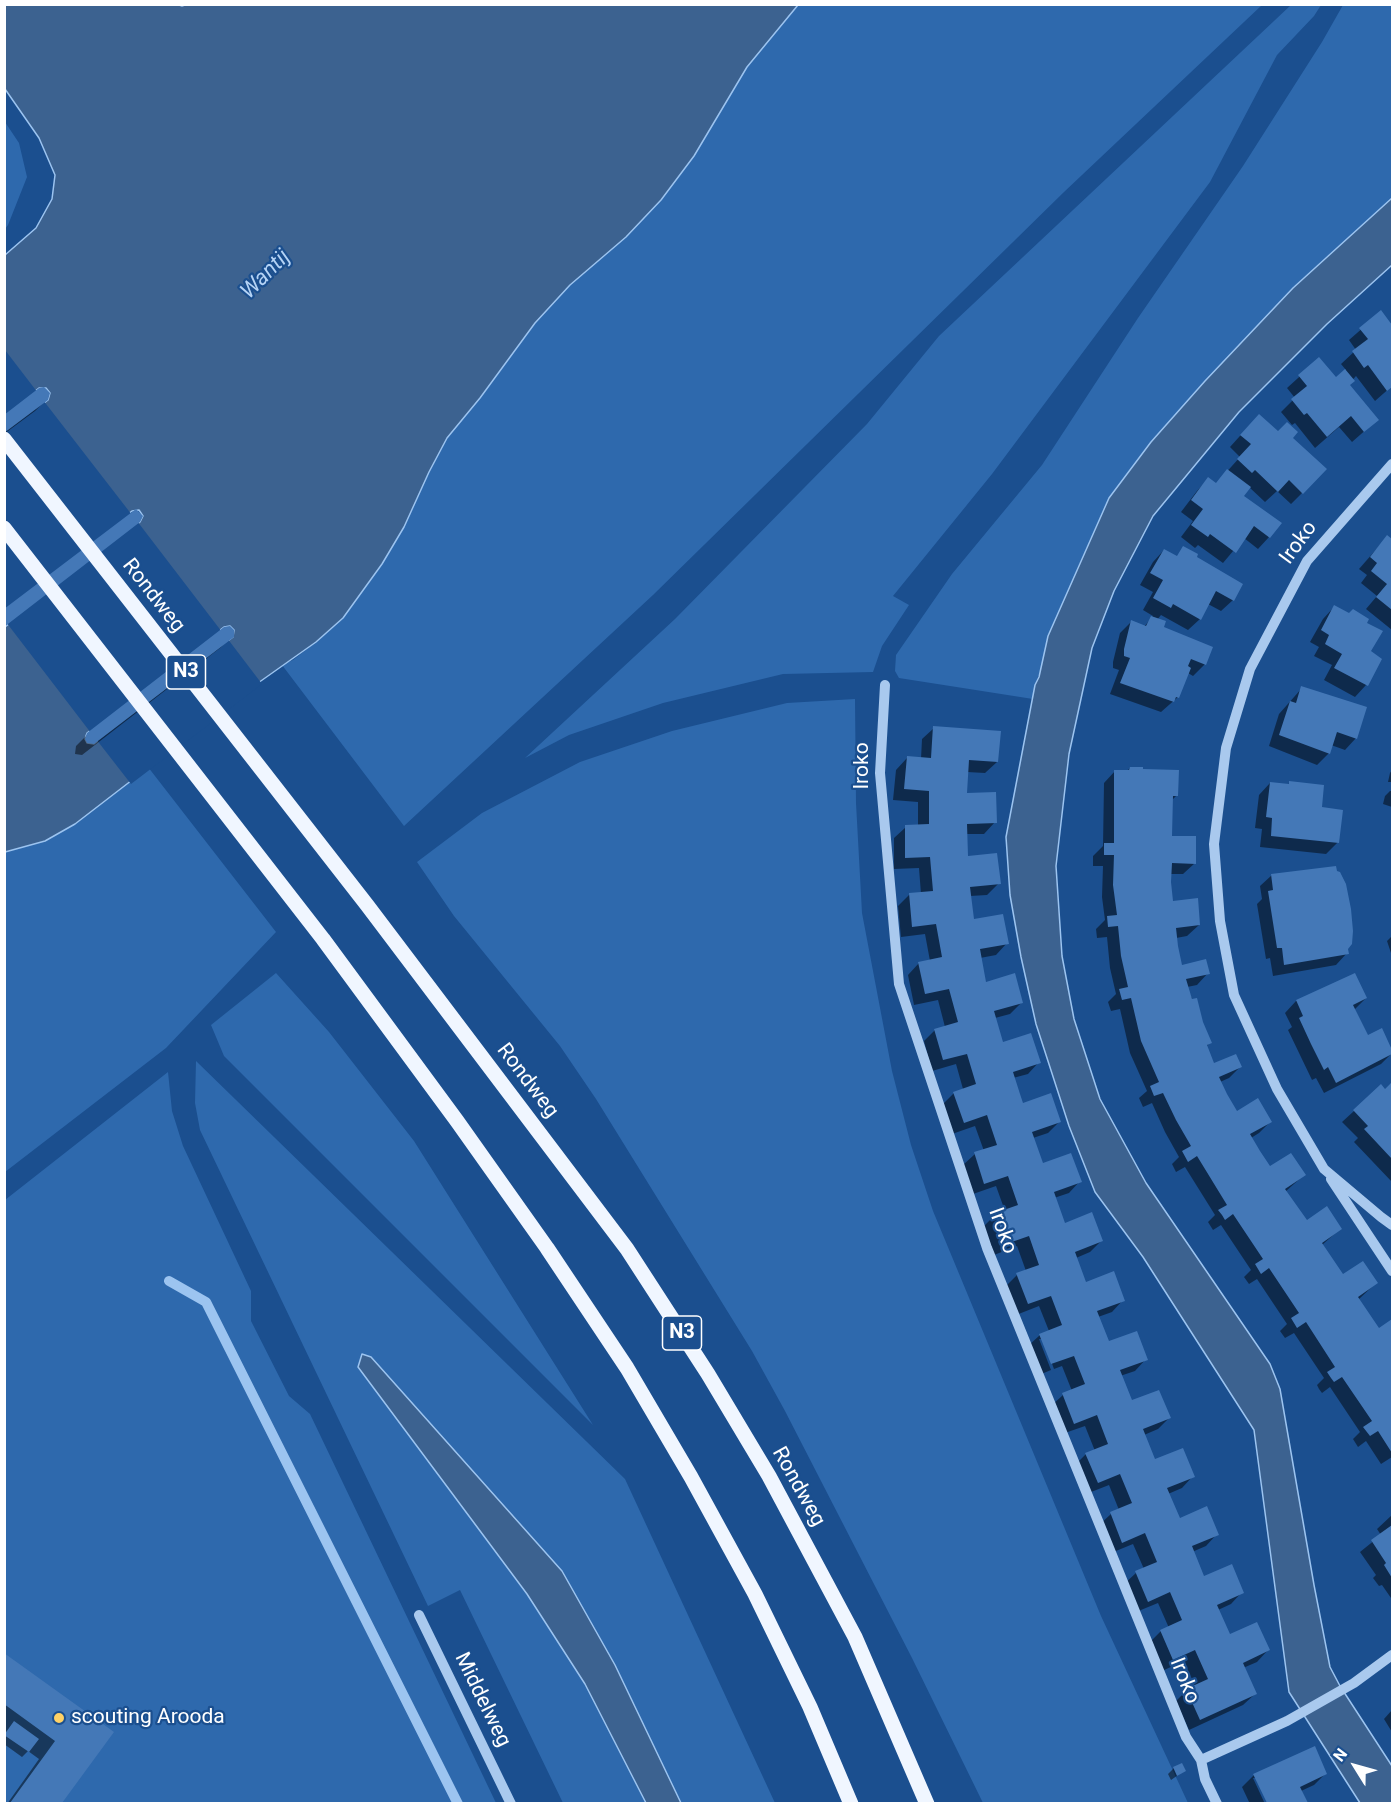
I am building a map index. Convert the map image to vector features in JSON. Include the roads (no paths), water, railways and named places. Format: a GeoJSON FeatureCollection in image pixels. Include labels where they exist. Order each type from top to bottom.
{"type":"FeatureCollection","features":[{"type":"Feature","properties":{"kind":"main road","name":"Rondweg"},"geometry":{"type":"LineString","coordinates":[[4,439],[367,905],[627,1249],[708,1374],[769,1476],[855,1637],[927,1803]]}},
{"type":"Feature","properties":{"kind":"main road","name":"N3"},"geometry":{"type":"LineString","coordinates":[[4,528],[323,939],[534,1228],[627,1368],[691,1477],[755,1594],[810,1707],[851,1803]]}},
{"type":"Feature","properties":{"kind":"street","name":"Iroko"},"geometry":{"type":"LineString","coordinates":[[1392,464],[1307,561],[1250,669],[1226,748],[1214,844],[1220,921],[1234,995],[1277,1089],[1324,1169],[1392,1271]]}},
{"type":"Feature","properties":{"kind":"street","name":"Iroko"},"geometry":{"type":"LineString","coordinates":[[885,685],[880,773],[899,984],[987,1248],[1186,1737],[1201,1760],[1205,1779],[1217,1803]]}},
{"type":"Feature","properties":{"kind":"street","name":"Iroko"},"geometry":{"type":"LineString","coordinates":[[1324,1169],[1392,1225]]}},
{"type":"Feature","properties":{"kind":"street","name":"Middelweg"},"geometry":{"type":"LineString","coordinates":[[419,1615],[511,1803]]}},
{"type":"Feature","properties":{"kind":"street"},"geometry":{"type":"LineString","coordinates":[[1201,1760],[1287,1721],[1354,1683],[1392,1655]]}},
{"type":"Feature","properties":{"kind":"water","name":"Wantij"},"geometry":{"type":"Polygon","coordinates":[[[5,5],[798,5],[747,67],[694,156],[661,200],[626,237],[570,285],[535,323],[480,398],[447,438],[404,527],[382,564],[343,618],[316,642],[258,683],[75,824],[45,841],[5,852],[5,627],[140,522],[143,516],[139,510],[132,511],[5,609],[5,433],[48,400],[50,393],[46,388],[39,388],[5,415],[5,255],[36,228],[52,199],[55,175],[39,138],[5,89],[5,5]],[[230,626],[224,627],[87,733],[85,739],[87,743],[94,744],[233,637],[234,630],[230,626]]]}},
{"type":"Feature","properties":{"kind":"water"},"geometry":{"type":"Polygon","coordinates":[[[1392,198],[1392,265],[1327,324],[1239,412],[1153,516],[1114,591],[1092,648],[1069,754],[1056,866],[1062,956],[1074,1019],[1100,1099],[1146,1183],[1270,1364],[1280,1389],[1330,1667],[1392,1766],[1392,1803],[1360,1803],[1289,1692],[1254,1430],[1143,1257],[1095,1192],[1069,1126],[1036,1024],[1021,957],[1010,895],[1006,837],[1035,685],[1039,677],[1048,636],[1109,498],[1151,442],[1205,381],[1293,288],[1392,198]]]}},
{"type":"Feature","properties":{"kind":"water"},"geometry":{"type":"Polygon","coordinates":[[[362,1354],[371,1357],[562,1571],[615,1665],[681,1803],[646,1803],[585,1684],[527,1594],[358,1367],[362,1354]]]}},
{"type":"Feature","properties":{"kind":"waterway"},"geometry":{"type":"LineString","coordinates":[[169,1281],[206,1302],[458,1804]]}},
{"type":"Feature","properties":{"kind":"place","name":"scouting Arooda"},"geometry":{"type":"Point","coordinates":[59,1718]}}]}
